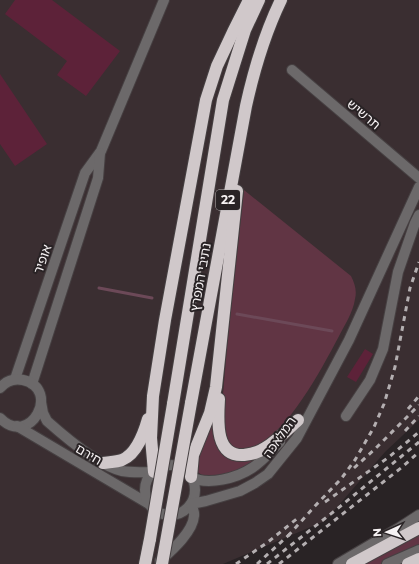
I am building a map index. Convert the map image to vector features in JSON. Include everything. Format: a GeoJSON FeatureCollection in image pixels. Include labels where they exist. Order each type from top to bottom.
{"type":"FeatureCollection","features":[{"type":"Feature","properties":{"kind":"highway"},"geometry":{"type":"LineString","coordinates":[[103,463],[123,460],[132,453],[141,439],[147,423],[206,100],[217,66],[232,32],[250,0]]}},
{"type":"Feature","properties":{"kind":"highway","name":"נתיבי המפרץ"},"geometry":{"type":"LineString","coordinates":[[145,564],[223,100],[245,30],[259,0]]}},
{"type":"Feature","properties":{"kind":"highway","name":"נתיבי המפרץ"},"geometry":{"type":"LineString","coordinates":[[162,564],[190,403],[246,106],[252,80],[265,39],[281,0]]}},
{"type":"Feature","properties":{"kind":"highway"},"geometry":{"type":"LineString","coordinates":[[191,477],[193,455],[211,406],[216,387],[246,106]]}},
{"type":"Feature","properties":{"kind":"highway"},"geometry":{"type":"LineString","coordinates":[[221,343],[218,417],[221,440],[225,448],[232,453],[254,454],[271,444],[298,420]]}},
{"type":"Feature","properties":{"kind":"highway"},"geometry":{"type":"LineString","coordinates":[[153,396],[151,438],[154,472]]}},
{"type":"Feature","properties":{"kind":"highway"},"geometry":{"type":"LineString","coordinates":[[352,564],[419,528]]}},
{"type":"Feature","properties":{"kind":"highway"},"geometry":{"type":"LineString","coordinates":[[408,564],[419,559]]}},
{"type":"Feature","properties":{"kind":"street","name":"אופיר"},"geometry":{"type":"LineString","coordinates":[[15,379],[85,173],[101,151],[164,0]]}},
{"type":"Feature","properties":{"kind":"street","name":"תרשיש"},"geometry":{"type":"LineString","coordinates":[[292,70],[419,178]]}},
{"type":"Feature","properties":{"kind":"street","name":"אופיר"},"geometry":{"type":"LineString","coordinates":[[32,384],[98,178],[101,151]]}},
{"type":"Feature","properties":{"kind":"street","name":"המלאכה"},"geometry":{"type":"LineString","coordinates":[[191,504],[240,491],[255,483],[268,474],[297,438],[349,340],[419,187]]}},
{"type":"Feature","properties":{"kind":"street"},"geometry":{"type":"LineString","coordinates":[[346,416],[370,380],[383,349],[398,272],[419,215]]}},
{"type":"Feature","properties":{"kind":"street","name":"המלאכה"},"geometry":{"type":"LineString","coordinates":[[191,477],[201,481],[220,480],[252,468],[272,450],[298,420],[349,340]]}},
{"type":"Feature","properties":{"kind":"street"},"geometry":{"type":"LineString","coordinates":[[0,388],[9,381],[15,379],[27,381],[32,384]]}},
{"type":"Feature","properties":{"kind":"street","name":"חירם"},"geometry":{"type":"LineString","coordinates":[[32,384],[37,389],[46,421],[89,454],[103,463],[121,471],[154,472]]}},
{"type":"Feature","properties":{"kind":"street"},"geometry":{"type":"LineString","coordinates":[[17,426],[31,422],[37,416],[40,410],[41,402]]}},
{"type":"Feature","properties":{"kind":"street","name":"חירם"},"geometry":{"type":"LineString","coordinates":[[0,418],[10,425],[17,426],[149,504]]}},
{"type":"Feature","properties":{"kind":"street"},"geometry":{"type":"LineString","coordinates":[[165,467],[177,467],[185,471],[194,483],[194,497],[191,504],[178,514],[162,514],[154,510],[149,504],[145,490],[146,484],[154,472],[165,467]]}},
{"type":"Feature","properties":{"kind":"street"},"geometry":{"type":"LineString","coordinates":[[157,564],[178,544],[192,524],[195,515],[191,504]]}},
{"type":"Feature","properties":{"kind":"street"},"geometry":{"type":"LineString","coordinates":[[338,564],[419,515]]}},
{"type":"Feature","properties":{"kind":"street"},"geometry":{"type":"LineString","coordinates":[[387,564],[419,550]]}},
{"type":"Feature","properties":{"kind":"shaded area"},"geometry":{"type":"Polygon","coordinates":[[[0,0],[419,0],[419,420],[385,452],[325,521],[223,564],[0,564],[0,0]]]}},
{"type":"Feature","properties":{"kind":"shaded area"},"geometry":{"type":"Polygon","coordinates":[[[244,190],[351,276],[355,285],[356,293],[354,304],[348,319],[302,400],[266,441],[253,448],[244,450],[230,446],[221,418],[244,190]]]}},
{"type":"Feature","properties":{"kind":"shaded area"},"geometry":{"type":"Polygon","coordinates":[[[215,406],[223,450],[265,455],[237,471],[214,477],[203,475],[195,470],[215,406]]]}},
{"type":"Feature","properties":{"kind":"shaded area"},"geometry":{"type":"Polygon","coordinates":[[[419,532],[419,548],[382,564],[358,564],[419,532]]]}},
{"type":"Feature","properties":{"kind":"building"},"geometry":{"type":"Polygon","coordinates":[[[15,0],[52,0],[120,51],[86,96],[57,75],[67,61],[5,14],[15,0]]]}},
{"type":"Feature","properties":{"kind":"building"},"geometry":{"type":"Polygon","coordinates":[[[0,74],[47,144],[15,166],[0,144],[0,74]]]}},
{"type":"Feature","properties":{"kind":"building"},"geometry":{"type":"Polygon","coordinates":[[[365,349],[373,354],[356,382],[347,377],[365,349]]]}},
{"type":"Feature","properties":{"kind":"waterway"},"geometry":{"type":"LineString","coordinates":[[99,288],[152,298]]}},
{"type":"Feature","properties":{"kind":"waterway"},"geometry":{"type":"LineString","coordinates":[[237,314],[332,331]]}},
{"type":"Feature","properties":{"kind":"railway"},"geometry":{"type":"LineString","coordinates":[[288,536],[341,479],[355,460],[374,427],[384,404],[395,367],[410,288],[419,262]]}},
{"type":"Feature","properties":{"kind":"railway"},"geometry":{"type":"LineString","coordinates":[[408,409],[419,396]]}},
{"type":"Feature","properties":{"kind":"railway"},"geometry":{"type":"LineString","coordinates":[[354,468],[419,405]]}},
{"type":"Feature","properties":{"kind":"railway"},"geometry":{"type":"LineString","coordinates":[[405,431],[419,416]]}},
{"type":"Feature","properties":{"kind":"railway"},"geometry":{"type":"LineString","coordinates":[[325,502],[389,457],[419,432]]}},
{"type":"Feature","properties":{"kind":"railway"},"geometry":{"type":"LineString","coordinates":[[267,564],[419,442]]}},
{"type":"Feature","properties":{"kind":"railway"},"geometry":{"type":"LineString","coordinates":[[279,564],[401,468],[419,452]]}},
{"type":"Feature","properties":{"kind":"railway"},"geometry":{"type":"LineString","coordinates":[[236,564],[268,542],[299,517]]}},
{"type":"Feature","properties":{"kind":"railway"},"geometry":{"type":"LineString","coordinates":[[257,564],[291,533]]}}]}
